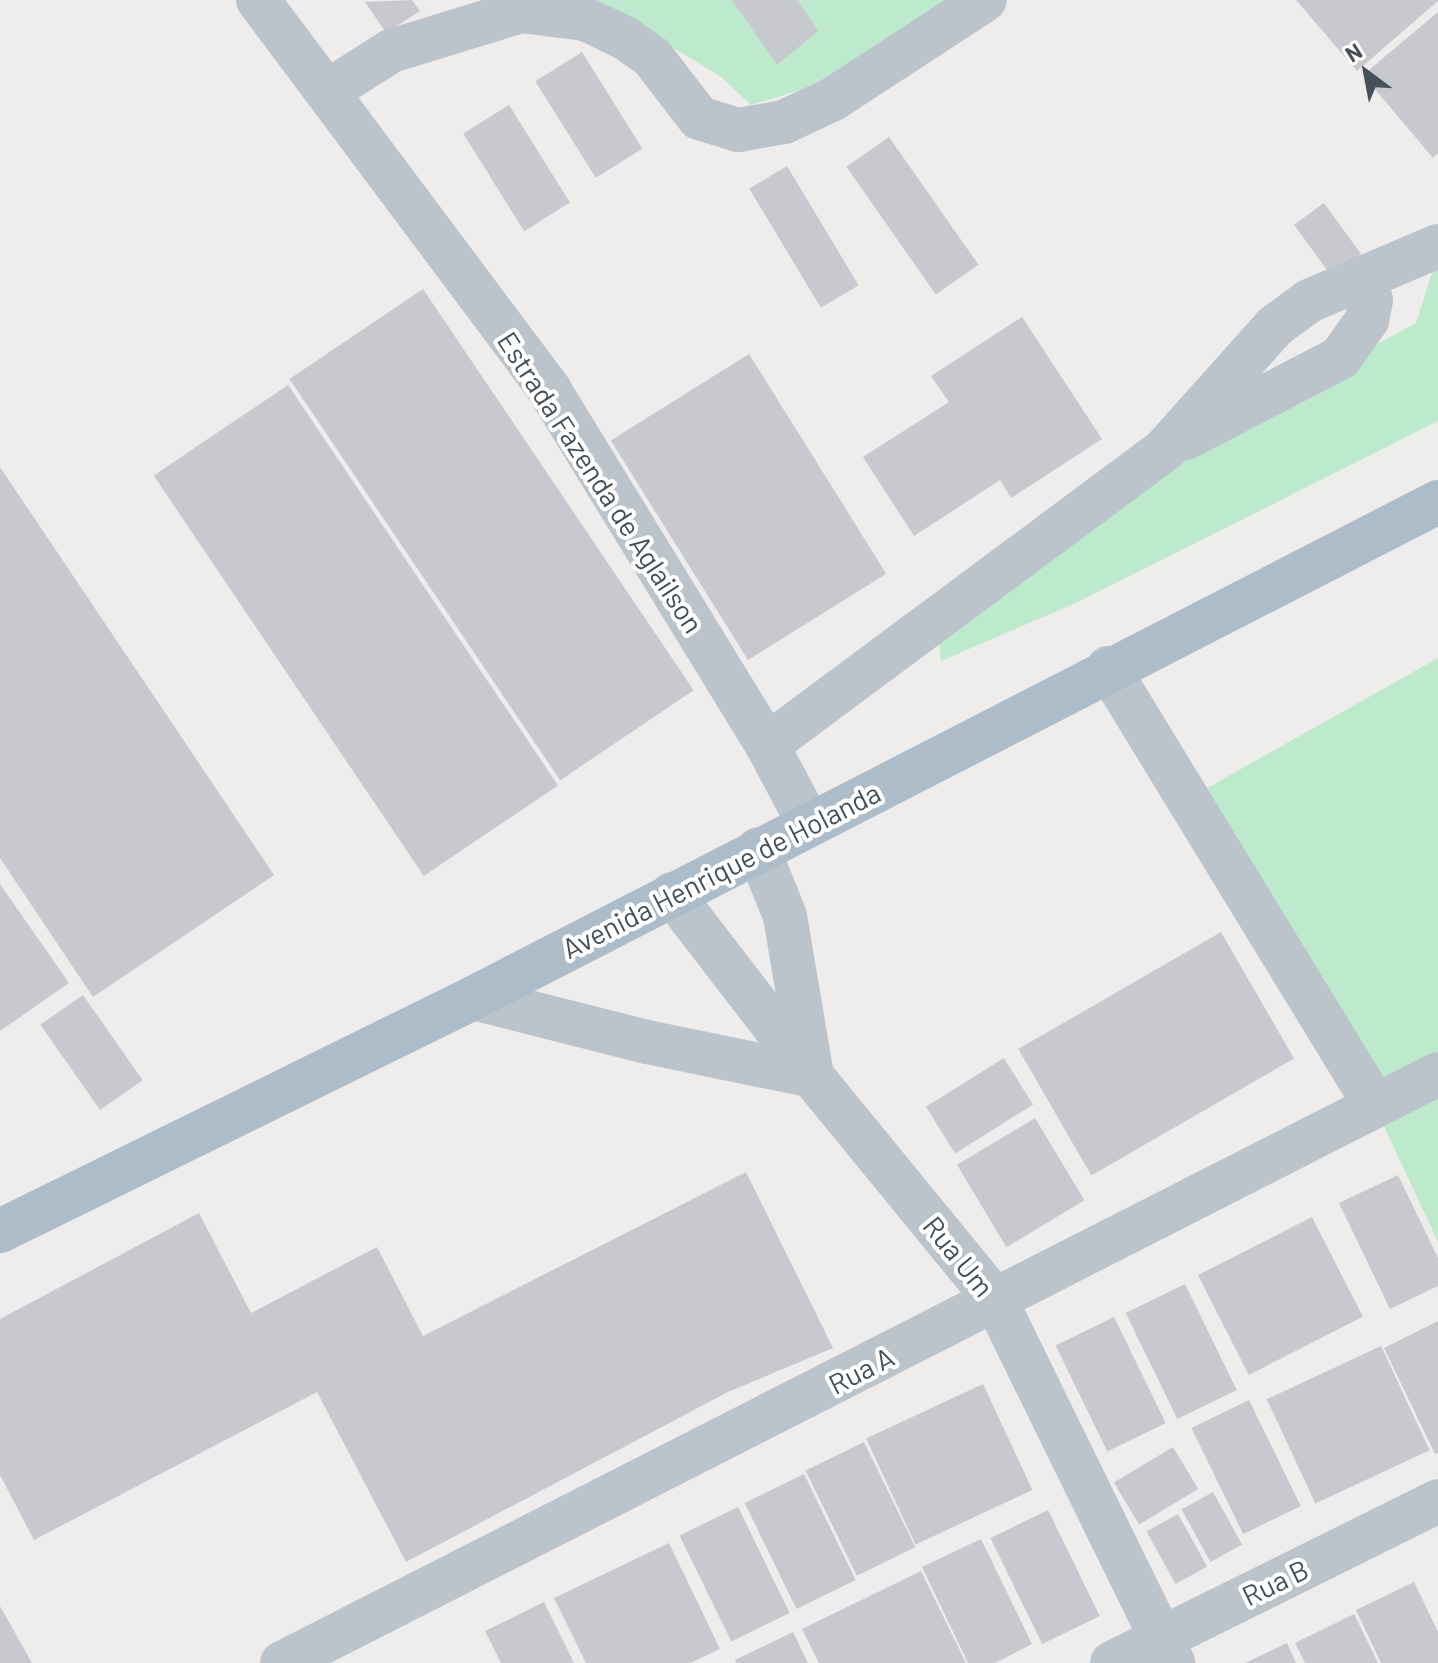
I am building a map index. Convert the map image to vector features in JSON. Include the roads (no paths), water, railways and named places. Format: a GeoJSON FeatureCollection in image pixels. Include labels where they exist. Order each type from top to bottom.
{"type":"FeatureCollection","features":[{"type":"Feature","properties":{"kind":"main road","name":"Avenida Henrique de Holanda"},"geometry":{"type":"LineString","coordinates":[[0,1231],[473,998],[1108,668],[1438,502]]}},
{"type":"Feature","properties":{"kind":"street","name":"Estrada Fazenda de Aglailson"},"geometry":{"type":"LineString","coordinates":[[258,0],[550,391],[767,745],[809,824]]}},
{"type":"Feature","properties":{"kind":"street"},"geometry":{"type":"LineString","coordinates":[[328,91],[391,51],[521,11],[585,19],[625,38],[652,57],[699,118],[738,130],[784,122],[833,99],[985,0]]}},
{"type":"Feature","properties":{"kind":"street"},"geometry":{"type":"LineString","coordinates":[[1165,449],[1275,326],[1309,301],[1438,246]]}},
{"type":"Feature","properties":{"kind":"street"},"geometry":{"type":"LineString","coordinates":[[767,745],[1165,449],[1340,358],[1367,320],[1371,300],[1364,277]]}},
{"type":"Feature","properties":{"kind":"street"},"geometry":{"type":"LineString","coordinates":[[1108,668],[1375,1105]]}},
{"type":"Feature","properties":{"kind":"street"},"geometry":{"type":"LineString","coordinates":[[473,998],[647,1042],[812,1076],[785,916],[758,849]]}},
{"type":"Feature","properties":{"kind":"street","name":"Rua Um"},"geometry":{"type":"LineString","coordinates":[[672,894],[812,1076],[996,1301],[1166,1651]]}},
{"type":"Feature","properties":{"kind":"street","name":"Rua A"},"geometry":{"type":"LineString","coordinates":[[282,1663],[1438,1074]]}},
{"type":"Feature","properties":{"kind":"street","name":"Rua B"},"geometry":{"type":"LineString","coordinates":[[1112,1663],[1166,1651],[1438,1501]]}}]}
